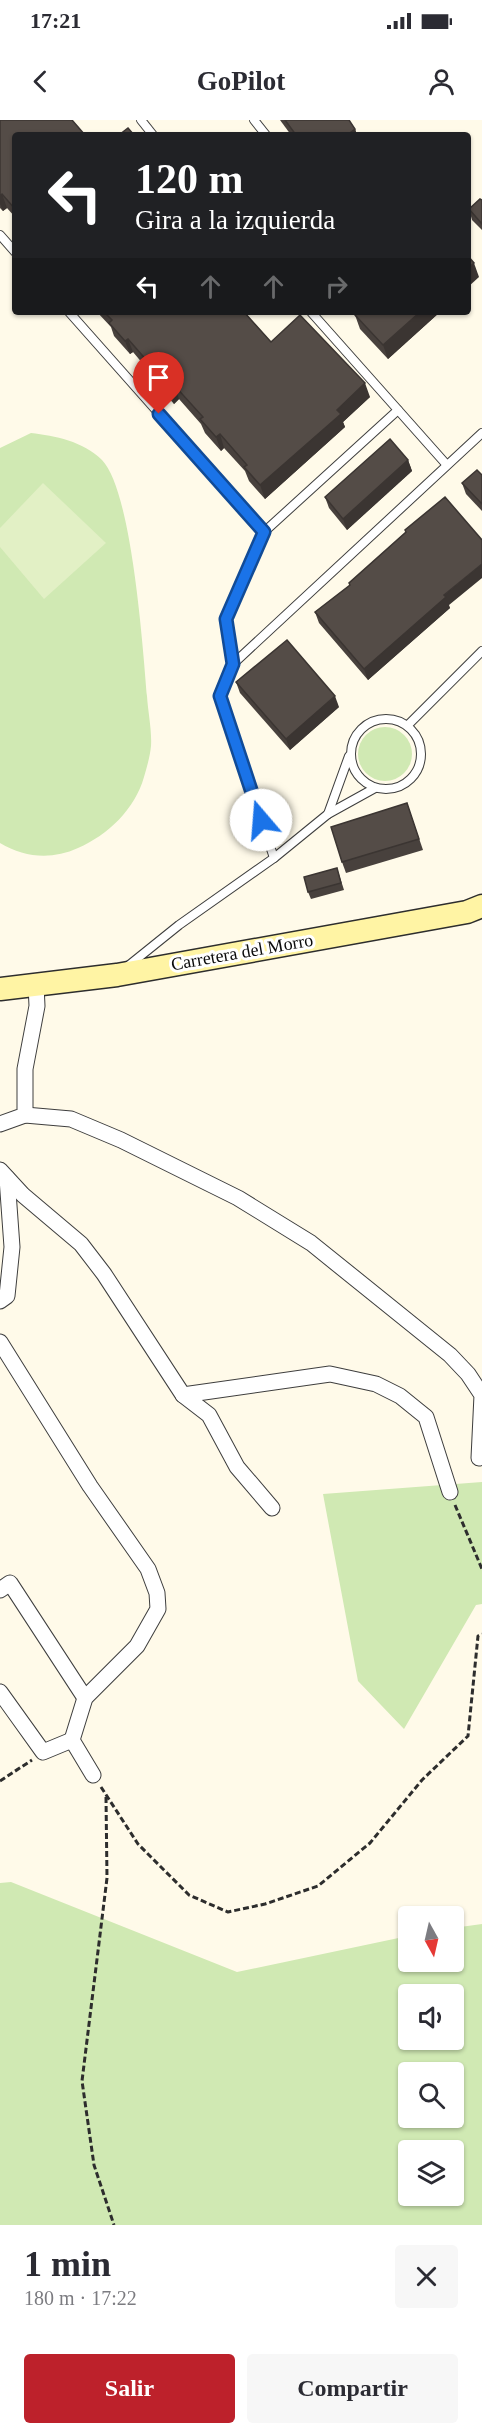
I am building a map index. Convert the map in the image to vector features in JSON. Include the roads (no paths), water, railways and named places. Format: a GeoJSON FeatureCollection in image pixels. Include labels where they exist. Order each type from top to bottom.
{"type":"FeatureCollection","features":[{"type":"Feature","properties":{"kind":"main road","name":"Carretera del Morro"},"geometry":{"type":"LineString","coordinates":[[0,989],[117,975],[467,912],[482,906]]}},
{"type":"Feature","properties":{"kind":"street"},"geometry":{"type":"LineString","coordinates":[[25,1115],[25,1069],[37,1006],[36,985]]}},
{"type":"Feature","properties":{"kind":"street"},"geometry":{"type":"LineString","coordinates":[[0,1124],[25,1115],[71,1119],[121,1140],[238,1198],[311,1243],[450,1355],[468,1374],[482,1395],[479,1458]]}},
{"type":"Feature","properties":{"kind":"street"},"geometry":{"type":"LineString","coordinates":[[0,1301],[7,1296],[12,1247],[3,1174]]}},
{"type":"Feature","properties":{"kind":"street"},"geometry":{"type":"LineString","coordinates":[[3,1174],[23,1195],[81,1244],[104,1274],[183,1395],[209,1415],[237,1467],[272,1508]]}},
{"type":"Feature","properties":{"kind":"street"},"geometry":{"type":"LineString","coordinates":[[0,1342],[90,1486],[148,1569],[157,1593],[158,1609],[137,1646],[85,1698],[72,1740],[93,1774]]}},
{"type":"Feature","properties":{"kind":"street"},"geometry":{"type":"LineString","coordinates":[[183,1395],[330,1374],[376,1384],[400,1396],[426,1417],[450,1492]]}},
{"type":"Feature","properties":{"kind":"street"},"geometry":{"type":"LineString","coordinates":[[0,1590],[10,1583],[85,1698]]}},
{"type":"Feature","properties":{"kind":"street"},"geometry":{"type":"LineString","coordinates":[[0,1692],[43,1752],[72,1740]]}},
{"type":"Feature","properties":{"kind":"lane"},"geometry":{"type":"LineString","coordinates":[[140,120],[150,132]]}},
{"type":"Feature","properties":{"kind":"lane"},"geometry":{"type":"LineString","coordinates":[[254,120],[264,132]]}},
{"type":"Feature","properties":{"kind":"lane"},"geometry":{"type":"LineString","coordinates":[[0,235],[12,249]]}},
{"type":"Feature","properties":{"kind":"lane"},"geometry":{"type":"LineString","coordinates":[[72,315],[264,532]]}},
{"type":"Feature","properties":{"kind":"lane"},"geometry":{"type":"LineString","coordinates":[[314,315],[446,464]]}},
{"type":"Feature","properties":{"kind":"lane"},"geometry":{"type":"LineString","coordinates":[[233,664],[226,619],[264,532],[398,410]]}},
{"type":"Feature","properties":{"kind":"lane"},"geometry":{"type":"LineString","coordinates":[[274,858],[220,696],[233,664],[482,433]]}},
{"type":"Feature","properties":{"kind":"lane"},"geometry":{"type":"LineString","coordinates":[[408,725],[482,651]]}},
{"type":"Feature","properties":{"kind":"lane"},"geometry":{"type":"LineString","coordinates":[[328,814],[350,754],[351,743],[356,733],[364,725],[386,718],[396,720],[408,725],[416,734],[421,746],[418,770],[410,780],[388,789],[375,788],[365,783],[357,775],[350,754]]}},
{"type":"Feature","properties":{"kind":"lane"},"geometry":{"type":"LineString","coordinates":[[117,975],[180,925],[274,858],[328,814],[375,788]]}}]}
